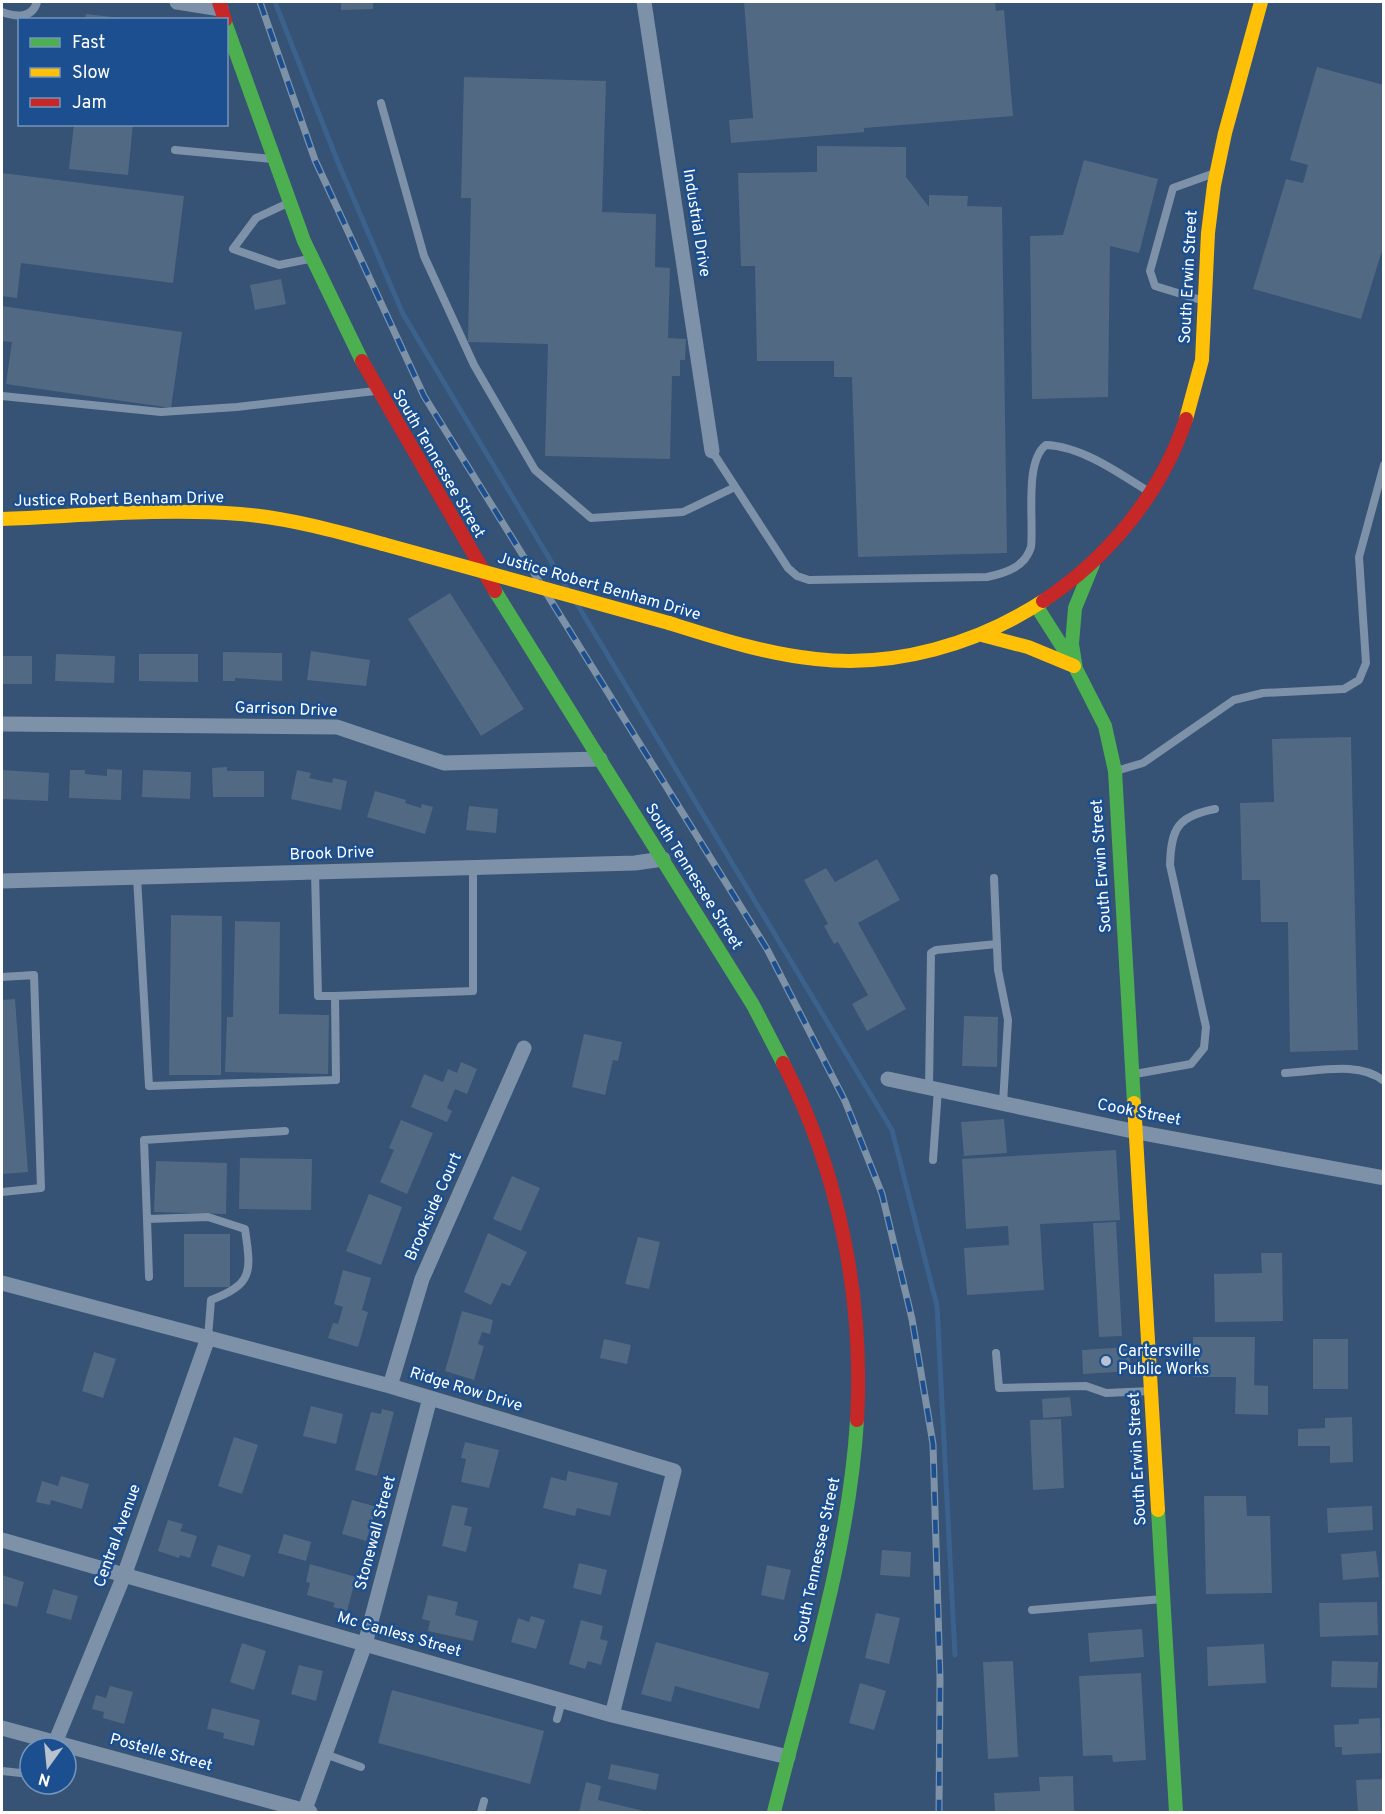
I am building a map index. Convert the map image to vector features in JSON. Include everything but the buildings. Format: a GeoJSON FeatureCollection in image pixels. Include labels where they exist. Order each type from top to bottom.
{"type":"FeatureCollection","features":[{"type":"Feature","properties":{"kind":"street"},"geometry":{"type":"LineString","coordinates":[[177,2],[222,10]]}},
{"type":"Feature","properties":{"kind":"street","name":"Industrial Drive"},"geometry":{"type":"LineString","coordinates":[[644,2],[712,451]]}},
{"type":"Feature","properties":{"kind":"street","name":"South Erwin Street"},"geometry":{"type":"LineString","coordinates":[[1176,1812],[1115,771],[1105,726],[1075,668],[1037,607],[1064,590],[1094,564],[1133,522],[1168,466],[1191,405],[1204,351],[1207,235],[1217,172],[1261,2]]}},
{"type":"Feature","properties":{"kind":"street","name":"South Tennessee Street"},"geometry":{"type":"LineString","coordinates":[[228,31],[289,203],[312,259],[376,390],[442,505],[753,1005],[792,1079],[827,1171],[852,1284],[859,1380],[854,1471],[840,1549],[774,1812]]}},
{"type":"Feature","properties":{"kind":"street","name":"Justice Robert Benham Drive"},"geometry":{"type":"LineString","coordinates":[[2,519],[196,513],[240,514],[300,522],[760,650],[835,661],[880,659],[911,654],[982,635],[1016,620],[1037,607]]}},
{"type":"Feature","properties":{"kind":"street"},"geometry":{"type":"LineString","coordinates":[[1075,668],[1072,644],[1075,609],[1094,564]]}},
{"type":"Feature","properties":{"kind":"street"},"geometry":{"type":"LineString","coordinates":[[982,635],[1028,646],[1075,668]]}},
{"type":"Feature","properties":{"kind":"street","name":"Garrison Drive"},"geometry":{"type":"LineString","coordinates":[[2,724],[337,727],[444,763],[600,759]]}},
{"type":"Feature","properties":{"kind":"street","name":"Brook Drive"},"geometry":{"type":"LineString","coordinates":[[2,881],[635,863],[663,859]]}},
{"type":"Feature","properties":{"kind":"street","name":"Brookside Court"},"geometry":{"type":"LineString","coordinates":[[390,1386],[422,1279],[524,1048]]}},
{"type":"Feature","properties":{"kind":"street","name":"Cook Street"},"geometry":{"type":"LineString","coordinates":[[888,1079],[1137,1132],[1383,1178]]}},
{"type":"Feature","properties":{"kind":"street","name":"Ridge Row Drive"},"geometry":{"type":"LineString","coordinates":[[2,1283],[390,1386],[675,1471],[612,1715]]}},
{"type":"Feature","properties":{"kind":"street","name":"Central Avenue"},"geometry":{"type":"LineString","coordinates":[[52,1736],[59,1728],[125,1573],[208,1338]]}},
{"type":"Feature","properties":{"kind":"street","name":"Stonewall Street"},"geometry":{"type":"LineString","coordinates":[[306,1812],[365,1644],[430,1398]]}},
{"type":"Feature","properties":{"kind":"street","name":"Mc Canless Street"},"geometry":{"type":"LineString","coordinates":[[2,1540],[125,1573],[612,1715],[788,1757]]}},
{"type":"Feature","properties":{"kind":"street","name":"Postelle Street"},"geometry":{"type":"LineString","coordinates":[[2,1728],[24,1736]]}},
{"type":"Feature","properties":{"kind":"street","name":"Postelle Street"},"geometry":{"type":"LineString","coordinates":[[78,1752],[306,1812]]}},
{"type":"Feature","properties":{"kind":"lane"},"geometry":{"type":"LineString","coordinates":[[2,12],[16,17],[27,15],[35,9],[37,2]]}},
{"type":"Feature","properties":{"kind":"lane"},"geometry":{"type":"LineString","coordinates":[[381,103],[424,256],[474,365],[535,470],[591,518],[683,512],[735,487]]}},
{"type":"Feature","properties":{"kind":"lane"},"geometry":{"type":"LineString","coordinates":[[175,150],[273,159]]}},
{"type":"Feature","properties":{"kind":"lane"},"geometry":{"type":"LineString","coordinates":[[1207,302],[1155,286],[1150,271],[1173,188],[1217,172]]}},
{"type":"Feature","properties":{"kind":"lane"},"geometry":{"type":"LineString","coordinates":[[289,203],[256,219],[233,249],[279,265],[312,259]]}},
{"type":"Feature","properties":{"kind":"lane"},"geometry":{"type":"LineString","coordinates":[[2,396],[161,412],[237,407],[376,390]]}},
{"type":"Feature","properties":{"kind":"lane"},"geometry":{"type":"LineString","coordinates":[[712,451],[788,568],[797,576],[809,580],[987,577],[1014,569],[1029,555],[1032,547],[1033,473],[1036,458],[1046,445],[1059,446],[1074,452],[1152,494]]}},
{"type":"Feature","properties":{"kind":"lane"},"geometry":{"type":"LineString","coordinates":[[1115,771],[1143,763],[1234,700],[1263,693],[1344,689],[1359,680],[1366,663],[1359,558],[1383,465]]}},
{"type":"Feature","properties":{"kind":"lane"},"geometry":{"type":"LineString","coordinates":[[1134,1074],[1191,1064],[1204,1048],[1206,1027],[1170,865],[1170,843],[1178,824],[1194,813],[1215,809]]}},
{"type":"Feature","properties":{"kind":"lane"},"geometry":{"type":"LineString","coordinates":[[315,872],[318,996],[335,996],[473,991],[473,868]]}},
{"type":"Feature","properties":{"kind":"lane"},"geometry":{"type":"LineString","coordinates":[[137,877],[148,1086],[336,1080],[335,996]]}},
{"type":"Feature","properties":{"kind":"lane"},"geometry":{"type":"LineString","coordinates":[[994,878],[998,970],[1008,1020],[1003,1103]]}},
{"type":"Feature","properties":{"kind":"lane"},"geometry":{"type":"LineString","coordinates":[[933,1160],[931,953],[936,950],[997,944]]}},
{"type":"Feature","properties":{"kind":"lane"},"geometry":{"type":"LineString","coordinates":[[2,976],[34,975],[41,1188],[2,1192]]}},
{"type":"Feature","properties":{"kind":"lane"},"geometry":{"type":"LineString","coordinates":[[1285,1073],[1361,1070],[1374,1073],[1383,1081]]}},
{"type":"Feature","properties":{"kind":"lane"},"geometry":{"type":"LineString","coordinates":[[149,1277],[144,1140],[285,1131]]}},
{"type":"Feature","properties":{"kind":"lane"},"geometry":{"type":"LineString","coordinates":[[147,1219],[208,1216],[244,1229],[249,1256],[245,1281],[233,1292],[211,1300],[208,1338]]}},
{"type":"Feature","properties":{"kind":"lane"},"geometry":{"type":"LineString","coordinates":[[996,1353],[999,1388],[1086,1386],[1106,1393],[1152,1390]]}},
{"type":"Feature","properties":{"kind":"lane"},"geometry":{"type":"LineString","coordinates":[[1032,1610],[1164,1598]]}},
{"type":"Feature","properties":{"kind":"lane"},"geometry":{"type":"LineString","coordinates":[[557,1719],[562,1701]]}},
{"type":"Feature","properties":{"kind":"lane"},"geometry":{"type":"LineString","coordinates":[[325,1754],[361,1767]]}},
{"type":"Feature","properties":{"kind":"lane"},"geometry":{"type":"LineString","coordinates":[[2,1771],[18,1773]]}},
{"type":"Feature","properties":{"kind":"lane"},"geometry":{"type":"LineString","coordinates":[[481,1812],[484,1801]]}},
{"type":"Feature","properties":{"kind":"waterway"},"geometry":{"type":"LineString","coordinates":[[275,2],[337,160],[403,314],[567,588]]}},
{"type":"Feature","properties":{"kind":"waterway"},"geometry":{"type":"LineString","coordinates":[[577,604],[892,1130],[937,1306],[955,1655]]}},
{"type":"Feature","properties":{"kind":"railway"},"geometry":{"type":"LineString","coordinates":[[260,2],[315,160],[424,396],[767,949],[845,1101],[882,1194],[912,1319],[933,1444],[940,1678],[939,1812]]}},
{"type":"Feature","properties":{"kind":"traffic: fast"},"geometry":{"type":"LineString","coordinates":[[228,31],[304,241],[362,361]]}},
{"type":"Feature","properties":{"kind":"traffic: fast"},"geometry":{"type":"LineString","coordinates":[[1093,564],[1075,608],[1072,644],[1076,669],[1105,726],[1115,771],[1134,1103]]}},
{"type":"Feature","properties":{"kind":"traffic: fast"},"geometry":{"type":"LineString","coordinates":[[495,591],[753,1005],[783,1063]]}},
{"type":"Feature","properties":{"kind":"traffic: fast"},"geometry":{"type":"LineString","coordinates":[[1037,607],[1072,662]]}},
{"type":"Feature","properties":{"kind":"traffic: fast"},"geometry":{"type":"LineString","coordinates":[[774,1812],[836,1568],[852,1470],[857,1420]]}},
{"type":"Feature","properties":{"kind":"traffic: fast"},"geometry":{"type":"LineString","coordinates":[[1158,1510],[1176,1812]]}},
{"type":"Feature","properties":{"kind":"traffic: slow"},"geometry":{"type":"LineString","coordinates":[[1186,419],[1202,360],[1208,233],[1214,185],[1225,133],[1261,2]]}},
{"type":"Feature","properties":{"kind":"traffic: slow"},"geometry":{"type":"LineString","coordinates":[[2,519],[151,512],[210,512],[294,522],[383,544]]}},
{"type":"Feature","properties":{"kind":"traffic: slow"},"geometry":{"type":"LineString","coordinates":[[383,544],[669,623]]}},
{"type":"Feature","properties":{"kind":"traffic: slow"},"geometry":{"type":"LineString","coordinates":[[669,623],[742,645],[779,653],[816,659],[876,660],[905,656],[963,641],[1018,616],[1043,601]]}},
{"type":"Feature","properties":{"kind":"traffic: slow"},"geometry":{"type":"LineString","coordinates":[[982,635],[1028,647],[1074,666]]}},
{"type":"Feature","properties":{"kind":"traffic: slow"},"geometry":{"type":"LineString","coordinates":[[1134,1103],[1158,1510]]}},
{"type":"Feature","properties":{"kind":"traffic: jam"},"geometry":{"type":"LineString","coordinates":[[219,2],[224,18]]}},
{"type":"Feature","properties":{"kind":"traffic: jam"},"geometry":{"type":"LineString","coordinates":[[362,361],[495,591]]}},
{"type":"Feature","properties":{"kind":"traffic: jam"},"geometry":{"type":"LineString","coordinates":[[1043,601],[1089,565],[1130,522],[1162,473],[1186,419]]}},
{"type":"Feature","properties":{"kind":"traffic: jam"},"geometry":{"type":"LineString","coordinates":[[783,1063],[803,1104],[819,1147],[844,1237],[856,1328],[857,1420]]}},
{"type":"Feature","properties":{"kind":"place","name":"Cartersville Public Works"},"geometry":{"type":"Point","coordinates":[1106,1361]}}]}
